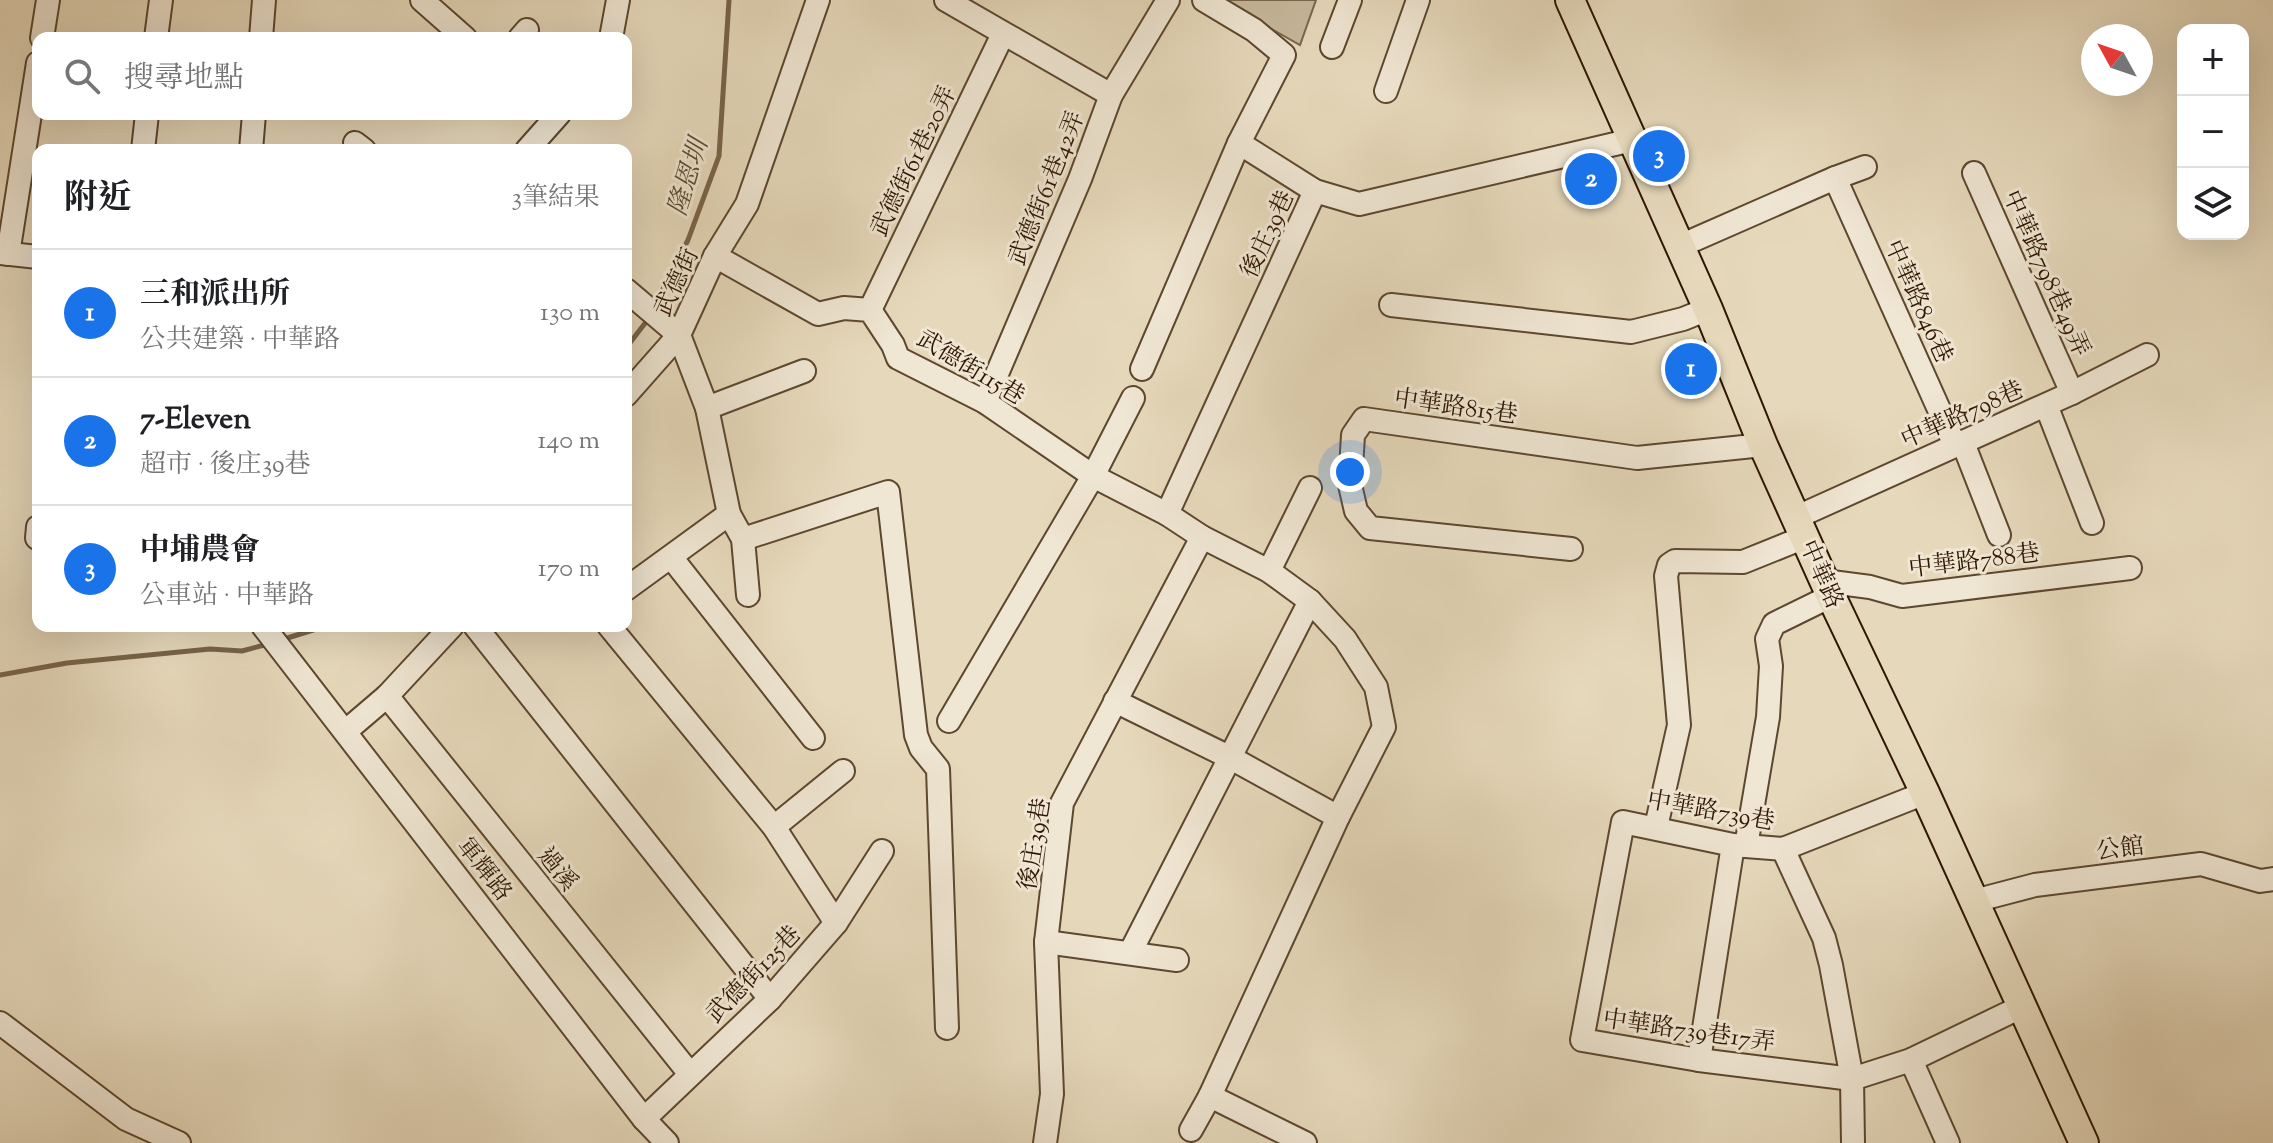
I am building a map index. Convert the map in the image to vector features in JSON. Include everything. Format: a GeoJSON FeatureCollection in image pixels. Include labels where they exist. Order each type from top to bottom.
{"type":"FeatureCollection","features":[{"type":"Feature","properties":{"kind":"main road","name":"中華路"},"geometry":{"type":"LineString","coordinates":[[1570,0],[1708,309],[1763,445],[2084,1143]]}},
{"type":"Feature","properties":{"kind":"street"},"geometry":{"type":"LineString","coordinates":[[43,32],[48,0]]}},
{"type":"Feature","properties":{"kind":"street"},"geometry":{"type":"LineString","coordinates":[[157,32],[161,0]]}},
{"type":"Feature","properties":{"kind":"street"},"geometry":{"type":"LineString","coordinates":[[261,32],[264,0]]}},
{"type":"Feature","properties":{"kind":"street"},"geometry":{"type":"LineString","coordinates":[[422,0],[458,32]]}},
{"type":"Feature","properties":{"kind":"street"},"geometry":{"type":"LineString","coordinates":[[612,32],[618,0]]}},
{"type":"Feature","properties":{"kind":"street","name":"武德街"},"geometry":{"type":"LineString","coordinates":[[748,595],[743,539],[729,514],[707,408],[679,335],[715,256],[747,204],[818,0]]}},
{"type":"Feature","properties":{"kind":"street"},"geometry":{"type":"LineString","coordinates":[[946,0],[1111,95]]}},
{"type":"Feature","properties":{"kind":"street","name":"武德街61巷42弄"},"geometry":{"type":"LineString","coordinates":[[985,402],[1080,179],[1111,95],[1168,0]]}},
{"type":"Feature","properties":{"kind":"street"},"geometry":{"type":"LineString","coordinates":[[1142,369],[1239,143],[1284,55],[1254,30],[1204,0]]}},
{"type":"Feature","properties":{"kind":"street"},"geometry":{"type":"LineString","coordinates":[[1332,47],[1350,0]]}},
{"type":"Feature","properties":{"kind":"street"},"geometry":{"type":"LineString","coordinates":[[1386,91],[1418,0]]}},
{"type":"Feature","properties":{"kind":"street","name":"武德街61巷20弄"},"geometry":{"type":"LineString","coordinates":[[870,310],[1003,34]]}},
{"type":"Feature","properties":{"kind":"street"},"geometry":{"type":"LineString","coordinates":[[32,97],[4,254],[32,256]]}},
{"type":"Feature","properties":{"kind":"street"},"geometry":{"type":"LineString","coordinates":[[144,144],[146,120]]}},
{"type":"Feature","properties":{"kind":"street"},"geometry":{"type":"LineString","coordinates":[[252,144],[254,120]]}},
{"type":"Feature","properties":{"kind":"street"},"geometry":{"type":"LineString","coordinates":[[532,144],[554,120]]}},
{"type":"Feature","properties":{"kind":"street","name":"後庄39巷"},"geometry":{"type":"LineString","coordinates":[[1167,514],[1315,191],[1359,204],[1632,140]]}},
{"type":"Feature","properties":{"kind":"street"},"geometry":{"type":"LineString","coordinates":[[1239,143],[1315,191]]}},
{"type":"Feature","properties":{"kind":"street"},"geometry":{"type":"LineString","coordinates":[[1680,246],[1865,167]]}},
{"type":"Feature","properties":{"kind":"street","name":"中華路798巷49弄"},"geometry":{"type":"LineString","coordinates":[[1974,173],[2072,393]]}},
{"type":"Feature","properties":{"kind":"street","name":"中華路846巷"},"geometry":{"type":"LineString","coordinates":[[1835,178],[1999,535]]}},
{"type":"Feature","properties":{"kind":"street"},"geometry":{"type":"LineString","coordinates":[[715,256],[818,314],[844,308],[870,310]]}},
{"type":"Feature","properties":{"kind":"street"},"geometry":{"type":"LineString","coordinates":[[632,294],[679,335],[632,388]]}},
{"type":"Feature","properties":{"kind":"street"},"geometry":{"type":"LineString","coordinates":[[1391,305],[1631,332],[1683,319],[1708,309]]}},
{"type":"Feature","properties":{"kind":"street","name":"武德街115巷"},"geometry":{"type":"LineString","coordinates":[[870,310],[898,358],[985,402],[1093,476],[1167,514]]}},
{"type":"Feature","properties":{"kind":"street","name":"中華路798巷"},"geometry":{"type":"LineString","coordinates":[[1656,827],[1679,725],[1666,576],[1669,565],[1675,561],[1743,562],[1801,527],[1959,444],[2147,355]]}},
{"type":"Feature","properties":{"kind":"street"},"geometry":{"type":"LineString","coordinates":[[707,408],[804,371]]}},
{"type":"Feature","properties":{"kind":"street"},"geometry":{"type":"LineString","coordinates":[[949,721],[1093,476],[1133,398]]}},
{"type":"Feature","properties":{"kind":"street"},"geometry":{"type":"LineString","coordinates":[[2046,405],[2092,523]]}},
{"type":"Feature","properties":{"kind":"street","name":"中華路815巷"},"geometry":{"type":"LineString","coordinates":[[1571,549],[1370,528],[1356,511],[1350,485],[1353,435],[1364,419],[1637,458],[1763,445]]}},
{"type":"Feature","properties":{"kind":"street"},"geometry":{"type":"LineString","coordinates":[[1269,571],[1310,488]]}},
{"type":"Feature","properties":{"kind":"street"},"geometry":{"type":"LineString","coordinates":[[743,539],[888,492],[916,735],[921,748],[938,769],[947,1028]]}},
{"type":"Feature","properties":{"kind":"street"},"geometry":{"type":"LineString","coordinates":[[634,582],[729,514]]}},
{"type":"Feature","properties":{"kind":"street"},"geometry":{"type":"LineString","coordinates":[[1167,514],[1202,537],[1269,571],[1310,601],[1345,639],[1376,687],[1384,727],[1338,817],[1210,1096],[1191,1130]]}},
{"type":"Feature","properties":{"kind":"street","name":"後庄39巷"},"geometry":{"type":"LineString","coordinates":[[1045,1143],[1052,1094],[1046,942],[1062,803],[1202,537]]}},
{"type":"Feature","properties":{"kind":"street"},"geometry":{"type":"LineString","coordinates":[[671,557],[813,738]]}},
{"type":"Feature","properties":{"kind":"street","name":"中華路788巷"},"geometry":{"type":"LineString","coordinates":[[1828,589],[1870,587],[1902,596],[2130,568]]}},
{"type":"Feature","properties":{"kind":"street"},"geometry":{"type":"LineString","coordinates":[[1699,1060],[1768,717],[1771,666],[1767,639],[1774,624],[1828,589]]}},
{"type":"Feature","properties":{"kind":"street"},"geometry":{"type":"LineString","coordinates":[[1130,953],[1310,601]]}},
{"type":"Feature","properties":{"kind":"street","name":"軍輝路"},"geometry":{"type":"LineString","coordinates":[[268,632],[644,1119],[667,1143]]}},
{"type":"Feature","properties":{"kind":"street"},"geometry":{"type":"LineString","coordinates":[[346,731],[387,696],[446,632]]}},
{"type":"Feature","properties":{"kind":"street"},"geometry":{"type":"LineString","coordinates":[[480,632],[770,999]]}},
{"type":"Feature","properties":{"kind":"street"},"geometry":{"type":"LineString","coordinates":[[614,632],[774,827],[836,923]]}},
{"type":"Feature","properties":{"kind":"street","name":"過溪"},"geometry":{"type":"LineString","coordinates":[[387,696],[690,1074]]}},
{"type":"Feature","properties":{"kind":"street"},"geometry":{"type":"LineString","coordinates":[[1115,701],[1231,758],[1338,817]]}},
{"type":"Feature","properties":{"kind":"street"},"geometry":{"type":"LineString","coordinates":[[774,827],[843,771]]}},
{"type":"Feature","properties":{"kind":"street","name":"中華路739巷"},"geometry":{"type":"LineString","coordinates":[[1623,822],[1740,845],[1783,849],[1925,793]]}},
{"type":"Feature","properties":{"kind":"street","name":"中華路739巷17弄"},"geometry":{"type":"LineString","coordinates":[[1623,822],[1582,1040],[1699,1060],[1852,1079],[1911,1060],[2023,1006]]}},
{"type":"Feature","properties":{"kind":"street"},"geometry":{"type":"LineString","coordinates":[[1783,849],[1824,938],[1831,965],[1852,1079],[1853,1143]]}},
{"type":"Feature","properties":{"kind":"street","name":"武德街125巷"},"geometry":{"type":"LineString","coordinates":[[644,1119],[770,999],[836,923],[882,851]]}},
{"type":"Feature","properties":{"kind":"street","name":"公館"},"geometry":{"type":"LineString","coordinates":[[1974,901],[2035,885],[2201,864],[2260,881],[2273,879]]}},
{"type":"Feature","properties":{"kind":"street"},"geometry":{"type":"LineString","coordinates":[[1046,942],[1177,960]]}},
{"type":"Feature","properties":{"kind":"street"},"geometry":{"type":"LineString","coordinates":[[0,1023],[126,1119],[179,1143]]}},
{"type":"Feature","properties":{"kind":"street"},"geometry":{"type":"LineString","coordinates":[[1911,1060],[1948,1143]]}},
{"type":"Feature","properties":{"kind":"street"},"geometry":{"type":"LineString","coordinates":[[1210,1096],[1305,1143]]}},
{"type":"Feature","properties":{"kind":"shaded area"},"geometry":{"type":"Polygon","coordinates":[[[1220,0],[1316,0],[1300,45],[1220,0]]]}},
{"type":"Feature","properties":{"kind":"waterway","name":"隆恩圳"},"geometry":{"type":"LineString","coordinates":[[655,305],[688,240],[719,156],[729,0]]}},
{"type":"Feature","properties":{"kind":"waterway","name":"隆恩圳"},"geometry":{"type":"LineString","coordinates":[[632,340],[649,318]]}},
{"type":"Feature","properties":{"kind":"waterway","name":"隆恩圳"},"geometry":{"type":"LineString","coordinates":[[281,640],[307,632]]}},
{"type":"Feature","properties":{"kind":"waterway","name":"隆恩圳"},"geometry":{"type":"LineString","coordinates":[[0,675],[67,663],[210,649],[242,651],[268,644]]}},
{"type":"Feature","properties":{"kind":"place","name":"中埔農會"},"geometry":{"type":"Point","coordinates":[1659,156]}},
{"type":"Feature","properties":{"kind":"place","name":"7-Eleven"},"geometry":{"type":"Point","coordinates":[1591,179]}},
{"type":"Feature","properties":{"kind":"place","name":"三和派出所"},"geometry":{"type":"Point","coordinates":[1691,369]}}]}
